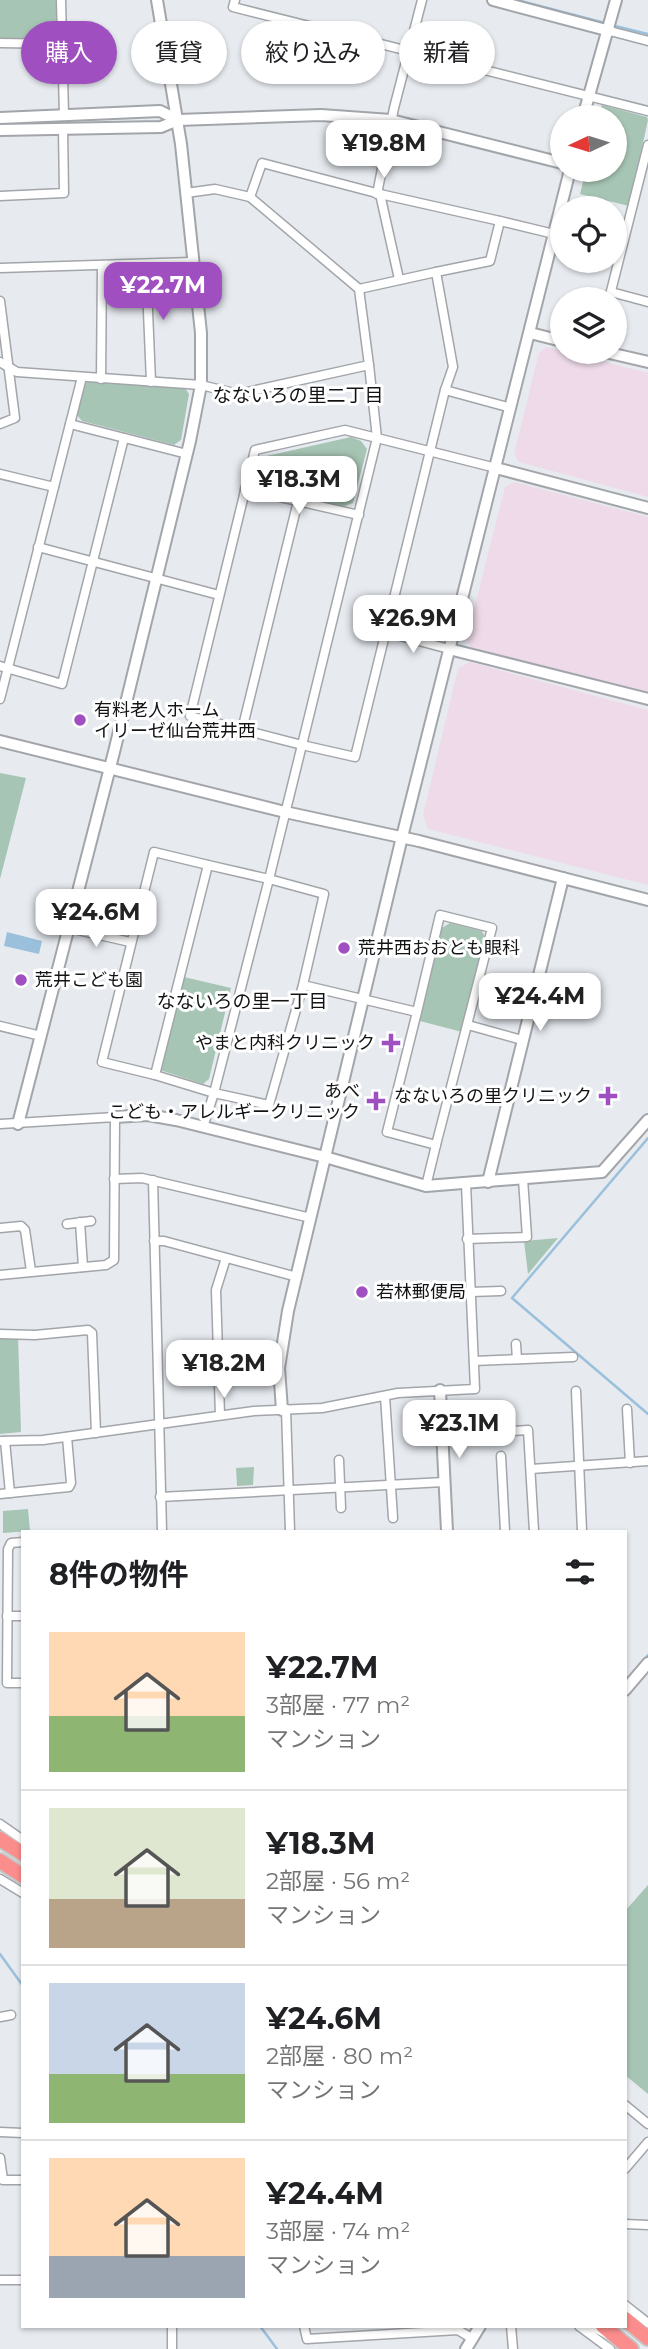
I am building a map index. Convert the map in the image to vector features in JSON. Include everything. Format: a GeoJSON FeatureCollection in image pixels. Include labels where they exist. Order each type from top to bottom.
{"type":"FeatureCollection","features":[{"type":"Feature","properties":{"kind":"highway"},"geometry":{"type":"LineString","coordinates":[[0,1839],[21,1853]]}},
{"type":"Feature","properties":{"kind":"highway"},"geometry":{"type":"LineString","coordinates":[[0,1862],[18,1873]]}},
{"type":"Feature","properties":{"kind":"highway"},"geometry":{"type":"LineString","coordinates":[[627,2321],[648,2338]]}},
{"type":"Feature","properties":{"kind":"highway"},"geometry":{"type":"LineString","coordinates":[[605,2328],[621,2346]]}},
{"type":"Feature","properties":{"kind":"street"},"geometry":{"type":"LineString","coordinates":[[61,0],[61,21]]}},
{"type":"Feature","properties":{"kind":"street"},"geometry":{"type":"LineString","coordinates":[[18,1124],[109,769],[187,454],[201,385],[201,333],[178,120],[157,0]]}},
{"type":"Feature","properties":{"kind":"street"},"geometry":{"type":"LineString","coordinates":[[234,0],[233,7],[399,47]]}},
{"type":"Feature","properties":{"kind":"street"},"geometry":{"type":"LineString","coordinates":[[417,21],[422,0]]}},
{"type":"Feature","properties":{"kind":"street"},"geometry":{"type":"LineString","coordinates":[[493,0],[611,27],[648,41]]}},
{"type":"Feature","properties":{"kind":"street"},"geometry":{"type":"LineString","coordinates":[[586,105],[603,39],[611,27],[616,0]]}},
{"type":"Feature","properties":{"kind":"street"},"geometry":{"type":"LineString","coordinates":[[0,43],[21,43]]}},
{"type":"Feature","properties":{"kind":"street"},"geometry":{"type":"LineString","coordinates":[[495,71],[648,111]]}},
{"type":"Feature","properties":{"kind":"street"},"geometry":{"type":"LineString","coordinates":[[63,84],[64,115]]}},
{"type":"Feature","properties":{"kind":"street"},"geometry":{"type":"LineString","coordinates":[[399,279],[379,194],[391,120],[401,84]]}},
{"type":"Feature","properties":{"kind":"street"},"geometry":{"type":"LineString","coordinates":[[0,118],[160,111],[178,120]]}},
{"type":"Feature","properties":{"kind":"street"},"geometry":{"type":"LineString","coordinates":[[0,130],[161,127],[178,120],[321,115],[391,120],[550,160]]}},
{"type":"Feature","properties":{"kind":"street"},"geometry":{"type":"LineString","coordinates":[[0,196],[64,193],[63,129]]}},
{"type":"Feature","properties":{"kind":"street"},"geometry":{"type":"LineString","coordinates":[[612,287],[648,145]]}},
{"type":"Feature","properties":{"kind":"street"},"geometry":{"type":"LineString","coordinates":[[250,197],[262,163],[379,194],[550,233]]}},
{"type":"Feature","properties":{"kind":"street"},"geometry":{"type":"LineString","coordinates":[[186,193],[215,189],[250,197],[359,289],[377,438],[269,878],[203,1127]]}},
{"type":"Feature","properties":{"kind":"street"},"geometry":{"type":"LineString","coordinates":[[359,289],[490,261],[500,220]]}},
{"type":"Feature","properties":{"kind":"street"},"geometry":{"type":"LineString","coordinates":[[290,1530],[280,1346],[402,836],[550,250]]}},
{"type":"Feature","properties":{"kind":"street"},"geometry":{"type":"LineString","coordinates":[[0,268],[192,262]]}},
{"type":"Feature","properties":{"kind":"street"},"geometry":{"type":"LineString","coordinates":[[146,264],[151,382]]}},
{"type":"Feature","properties":{"kind":"street"},"geometry":{"type":"LineString","coordinates":[[101,379],[102,265]]}},
{"type":"Feature","properties":{"kind":"street"},"geometry":{"type":"LineString","coordinates":[[436,272],[453,367],[445,390],[430,451],[385,632],[355,757],[190,716],[255,450],[345,430],[430,451],[648,508]]}},
{"type":"Feature","properties":{"kind":"street"},"geometry":{"type":"LineString","coordinates":[[627,299],[648,302]]}},
{"type":"Feature","properties":{"kind":"street"},"geometry":{"type":"LineString","coordinates":[[0,301],[4,364],[15,418],[0,424]]}},
{"type":"Feature","properties":{"kind":"street"},"geometry":{"type":"LineString","coordinates":[[530,333],[550,338]]}},
{"type":"Feature","properties":{"kind":"street"},"geometry":{"type":"LineString","coordinates":[[627,357],[648,362]]}},
{"type":"Feature","properties":{"kind":"street"},"geometry":{"type":"LineString","coordinates":[[4,364],[17,372],[201,385],[238,394],[369,365]]}},
{"type":"Feature","properties":{"kind":"street"},"geometry":{"type":"LineString","coordinates":[[0,699],[4,667],[82,377]]}},
{"type":"Feature","properties":{"kind":"street"},"geometry":{"type":"LineString","coordinates":[[445,390],[511,408]]}},
{"type":"Feature","properties":{"kind":"street"},"geometry":{"type":"LineString","coordinates":[[70,424],[187,454]]}},
{"type":"Feature","properties":{"kind":"street"},"geometry":{"type":"LineString","coordinates":[[4,667],[62,684],[124,438]]}},
{"type":"Feature","properties":{"kind":"street"},"geometry":{"type":"LineString","coordinates":[[0,474],[54,486]]}},
{"type":"Feature","properties":{"kind":"street"},"geometry":{"type":"LineString","coordinates":[[245,489],[359,515]]}},
{"type":"Feature","properties":{"kind":"street"},"geometry":{"type":"LineString","coordinates":[[242,730],[298,501]]}},
{"type":"Feature","properties":{"kind":"street"},"geometry":{"type":"LineString","coordinates":[[38,547],[219,595]]}},
{"type":"Feature","properties":{"kind":"street"},"geometry":{"type":"LineString","coordinates":[[385,632],[648,699]]}},
{"type":"Feature","properties":{"kind":"street"},"geometry":{"type":"LineString","coordinates":[[0,741],[285,812],[402,836],[648,900]]}},
{"type":"Feature","properties":{"kind":"street"},"geometry":{"type":"LineString","coordinates":[[154,852],[208,865],[269,878],[324,894],[303,985],[269,1105],[214,1093],[103,1062],[154,852]]}},
{"type":"Feature","properties":{"kind":"street"},"geometry":{"type":"LineString","coordinates":[[155,1075],[208,865]]}},
{"type":"Feature","properties":{"kind":"street"},"geometry":{"type":"LineString","coordinates":[[488,1182],[563,878]]}},
{"type":"Feature","properties":{"kind":"street"},"geometry":{"type":"LineString","coordinates":[[426,1186],[492,928],[440,915],[387,1132],[436,1145]]}},
{"type":"Feature","properties":{"kind":"street"},"geometry":{"type":"LineString","coordinates":[[69,928],[130,942]]}},
{"type":"Feature","properties":{"kind":"street"},"geometry":{"type":"LineString","coordinates":[[303,985],[417,1012]]}},
{"type":"Feature","properties":{"kind":"street"},"geometry":{"type":"LineString","coordinates":[[468,1025],[522,1040]]}},
{"type":"Feature","properties":{"kind":"street"},"geometry":{"type":"LineString","coordinates":[[0,1026],[41,1036]]}},
{"type":"Feature","properties":{"kind":"street"},"geometry":{"type":"LineString","coordinates":[[0,1124],[148,1115],[325,1157],[426,1186],[603,1172],[648,1120]]}},
{"type":"Feature","properties":{"kind":"street"},"geometry":{"type":"LineString","coordinates":[[0,1275],[106,1265],[114,1260],[115,1117]]}},
{"type":"Feature","properties":{"kind":"street"},"geometry":{"type":"LineString","coordinates":[[114,1179],[153,1180],[311,1218]]}},
{"type":"Feature","properties":{"kind":"street"},"geometry":{"type":"LineString","coordinates":[[467,1239],[527,1237],[523,1179]]}},
{"type":"Feature","properties":{"kind":"street"},"geometry":{"type":"LineString","coordinates":[[153,1180],[157,1424],[162,1530]]}},
{"type":"Feature","properties":{"kind":"street"},"geometry":{"type":"LineString","coordinates":[[10,1493],[3,1441],[67,1437],[220,1415],[322,1408],[385,1396],[475,1389],[466,1184]]}},
{"type":"Feature","properties":{"kind":"street"},"geometry":{"type":"LineString","coordinates":[[67,1224],[91,1221]]}},
{"type":"Feature","properties":{"kind":"street"},"geometry":{"type":"LineString","coordinates":[[80,1222],[83,1267]]}},
{"type":"Feature","properties":{"kind":"street"},"geometry":{"type":"LineString","coordinates":[[0,1228],[21,1226],[25,1230],[31,1271]]}},
{"type":"Feature","properties":{"kind":"street"},"geometry":{"type":"LineString","coordinates":[[154,1241],[164,1241],[297,1277]]}},
{"type":"Feature","properties":{"kind":"street"},"geometry":{"type":"LineString","coordinates":[[220,1415],[216,1290],[226,1258]]}},
{"type":"Feature","properties":{"kind":"street"},"geometry":{"type":"LineString","coordinates":[[470,1292],[501,1291]]}},
{"type":"Feature","properties":{"kind":"street"},"geometry":{"type":"LineString","coordinates":[[0,1334],[35,1335],[88,1330],[92,1333],[96,1433]]}},
{"type":"Feature","properties":{"kind":"street"},"geometry":{"type":"LineString","coordinates":[[516,1344],[517,1359]]}},
{"type":"Feature","properties":{"kind":"street"},"geometry":{"type":"LineString","coordinates":[[474,1361],[573,1357]]}},
{"type":"Feature","properties":{"kind":"street"},"geometry":{"type":"LineString","coordinates":[[440,1390],[447,1530]]}},
{"type":"Feature","properties":{"kind":"street"},"geometry":{"type":"LineString","coordinates":[[576,1391],[582,1530]]}},
{"type":"Feature","properties":{"kind":"street"},"geometry":{"type":"LineString","coordinates":[[385,1396],[393,1518]]}},
{"type":"Feature","properties":{"kind":"street"},"geometry":{"type":"LineString","coordinates":[[496,1408],[496,1432]]}},
{"type":"Feature","properties":{"kind":"street"},"geometry":{"type":"LineString","coordinates":[[627,1409],[630,1462]]}},
{"type":"Feature","properties":{"kind":"street"},"geometry":{"type":"LineString","coordinates":[[442,1436],[528,1430],[534,1530]]}},
{"type":"Feature","properties":{"kind":"street"},"geometry":{"type":"LineString","coordinates":[[0,1494],[69,1487],[71,1483],[67,1437]]}},
{"type":"Feature","properties":{"kind":"street"},"geometry":{"type":"LineString","coordinates":[[501,1456],[505,1530]]}},
{"type":"Feature","properties":{"kind":"street"},"geometry":{"type":"LineString","coordinates":[[339,1460],[341,1508]]}},
{"type":"Feature","properties":{"kind":"street"},"geometry":{"type":"LineString","coordinates":[[531,1469],[648,1461]]}},
{"type":"Feature","properties":{"kind":"street"},"geometry":{"type":"LineString","coordinates":[[160,1497],[444,1482]]}},
{"type":"Feature","properties":{"kind":"street"},"geometry":{"type":"LineString","coordinates":[[21,1542],[11,1543],[8,1549],[7,1616],[7,1683],[21,1683]]}},
{"type":"Feature","properties":{"kind":"street"},"geometry":{"type":"LineString","coordinates":[[7,1616],[21,1616]]}},
{"type":"Feature","properties":{"kind":"street"},"geometry":{"type":"LineString","coordinates":[[627,1688],[648,1663]]}},
{"type":"Feature","properties":{"kind":"street"},"geometry":{"type":"LineString","coordinates":[[0,1824],[21,1839]]}},
{"type":"Feature","properties":{"kind":"street"},"geometry":{"type":"LineString","coordinates":[[0,1879],[21,1892]]}},
{"type":"Feature","properties":{"kind":"street"},"geometry":{"type":"LineString","coordinates":[[0,2017],[11,2015]]}},
{"type":"Feature","properties":{"kind":"street"},"geometry":{"type":"LineString","coordinates":[[627,2107],[648,2124]]}},
{"type":"Feature","properties":{"kind":"street"},"geometry":{"type":"LineString","coordinates":[[0,2132],[21,2133]]}},
{"type":"Feature","properties":{"kind":"street"},"geometry":{"type":"LineString","coordinates":[[627,2167],[648,2142]]}},
{"type":"Feature","properties":{"kind":"street"},"geometry":{"type":"LineString","coordinates":[[0,2158],[3,2180],[21,2180]]}},
{"type":"Feature","properties":{"kind":"street"},"geometry":{"type":"LineString","coordinates":[[627,2224],[648,2224]]}},
{"type":"Feature","properties":{"kind":"street"},"geometry":{"type":"LineString","coordinates":[[0,2280],[21,2280]]}},
{"type":"Feature","properties":{"kind":"street"},"geometry":{"type":"LineString","coordinates":[[627,2307],[648,2323]]}},
{"type":"Feature","properties":{"kind":"street"},"geometry":{"type":"LineString","coordinates":[[172,2328],[172,2349]]}},
{"type":"Feature","properties":{"kind":"street"},"geometry":{"type":"LineString","coordinates":[[304,2328],[307,2339],[458,2330],[470,2344],[479,2328]]}},
{"type":"Feature","properties":{"kind":"street"},"geometry":{"type":"LineString","coordinates":[[511,2328],[513,2349]]}},
{"type":"Feature","properties":{"kind":"street"},"geometry":{"type":"LineString","coordinates":[[583,2328],[621,2346]]}},
{"type":"Feature","properties":{"kind":"street"},"geometry":{"type":"LineString","coordinates":[[595,2328],[621,2346]]}},
{"type":"Feature","properties":{"kind":"shaded area"},"geometry":{"type":"Polygon","coordinates":[[[550,348],[550,364],[613,364],[648,373],[648,497],[519,462],[514,454],[539,353],[550,348]]]}},
{"type":"Feature","properties":{"kind":"shaded area"},"geometry":{"type":"Polygon","coordinates":[[[514,482],[648,517],[648,692],[472,649],[466,640],[505,487],[514,482]]]}},
{"type":"Feature","properties":{"kind":"shaded area"},"geometry":{"type":"Polygon","coordinates":[[[469,662],[648,710],[648,885],[428,829],[423,815],[458,669],[469,662]]]}},
{"type":"Feature","properties":{"kind":"green space"},"geometry":{"type":"Polygon","coordinates":[[[0,0],[61,0],[62,21],[21,21],[21,42],[0,42],[0,0]]]}},
{"type":"Feature","properties":{"kind":"green space"},"geometry":{"type":"Polygon","coordinates":[[[627,112],[647,117],[629,206],[627,196],[580,194],[583,182],[627,182],[627,112]]]}},
{"type":"Feature","properties":{"kind":"green space"},"geometry":{"type":"Polygon","coordinates":[[[89,379],[185,388],[189,394],[181,440],[174,445],[82,421],[76,414],[83,387],[89,379]]]}},
{"type":"Feature","properties":{"kind":"green space"},"geometry":{"type":"Polygon","coordinates":[[[351,437],[361,441],[367,449],[353,503],[342,507],[255,486],[250,480],[255,463],[262,457],[351,437]]]}},
{"type":"Feature","properties":{"kind":"green space"},"geometry":{"type":"Polygon","coordinates":[[[0,773],[26,778],[0,879],[0,773]]]}},
{"type":"Feature","properties":{"kind":"green space"},"geometry":{"type":"Polygon","coordinates":[[[450,923],[482,931],[485,937],[462,1032],[420,1021],[442,928],[450,923]]]}},
{"type":"Feature","properties":{"kind":"green space"},"geometry":{"type":"Polygon","coordinates":[[[184,977],[231,988],[209,1079],[203,1084],[160,1070],[184,977]]]}},
{"type":"Feature","properties":{"kind":"green space"},"geometry":{"type":"Polygon","coordinates":[[[558,1238],[528,1274],[524,1241],[558,1238]]]}},
{"type":"Feature","properties":{"kind":"green space"},"geometry":{"type":"Polygon","coordinates":[[[0,1334],[18,1335],[21,1432],[0,1434],[0,1334]]]}},
{"type":"Feature","properties":{"kind":"green space"},"geometry":{"type":"Polygon","coordinates":[[[254,1467],[253,1485],[237,1486],[236,1468],[254,1467]]]}},
{"type":"Feature","properties":{"kind":"green space"},"geometry":{"type":"Polygon","coordinates":[[[28,1509],[30,1530],[3,1533],[3,1511],[28,1509]]]}},
{"type":"Feature","properties":{"kind":"green space"},"geometry":{"type":"Polygon","coordinates":[[[648,1885],[648,2094],[627,2077],[627,1909],[648,1885]]]}},
{"type":"Feature","properties":{"kind":"water"},"geometry":{"type":"Polygon","coordinates":[[[7,932],[42,941],[39,954],[4,946],[7,932]]]}},
{"type":"Feature","properties":{"kind":"waterway"},"geometry":{"type":"LineString","coordinates":[[517,0],[605,23]]}},
{"type":"Feature","properties":{"kind":"waterway"},"geometry":{"type":"LineString","coordinates":[[611,25],[648,34]]}},
{"type":"Feature","properties":{"kind":"waterway"},"geometry":{"type":"LineString","coordinates":[[648,1138],[512,1298],[648,1414]]}},
{"type":"Feature","properties":{"kind":"waterway"},"geometry":{"type":"LineString","coordinates":[[643,1661],[648,1655]]}},
{"type":"Feature","properties":{"kind":"waterway"},"geometry":{"type":"LineString","coordinates":[[0,1954],[21,1983]]}},
{"type":"Feature","properties":{"kind":"waterway"},"geometry":{"type":"LineString","coordinates":[[261,2328],[277,2349]]}},
{"type":"Feature","properties":{"kind":"place","name":"有料老人ホーム イリーゼ仙台荒井西"},"geometry":{"type":"Point","coordinates":[80,720]}},
{"type":"Feature","properties":{"kind":"place","name":"荒井西おおとも眼科"},"geometry":{"type":"Point","coordinates":[344,948]}},
{"type":"Feature","properties":{"kind":"place","name":"荒井こども園"},"geometry":{"type":"Point","coordinates":[21,980]}},
{"type":"Feature","properties":{"kind":"place","name":"やまと内科クリニック"},"geometry":{"type":"Point","coordinates":[391,1043]}},
{"type":"Feature","properties":{"kind":"place","name":"なないろの里クリニック"},"geometry":{"type":"Point","coordinates":[608,1096]}},
{"type":"Feature","properties":{"kind":"place","name":"あべ こども・アレルギークリニック"},"geometry":{"type":"Point","coordinates":[376,1101]}},
{"type":"Feature","properties":{"kind":"place","name":"若林郵便局"},"geometry":{"type":"Point","coordinates":[362,1292]}},
{"type":"Feature","properties":{"kind":"district","name":"なないろの里二丁目"},"geometry":{"type":"Point","coordinates":[298,395]}},
{"type":"Feature","properties":{"kind":"district","name":"なないろの里一丁目"},"geometry":{"type":"Point","coordinates":[242,1001]}}]}
